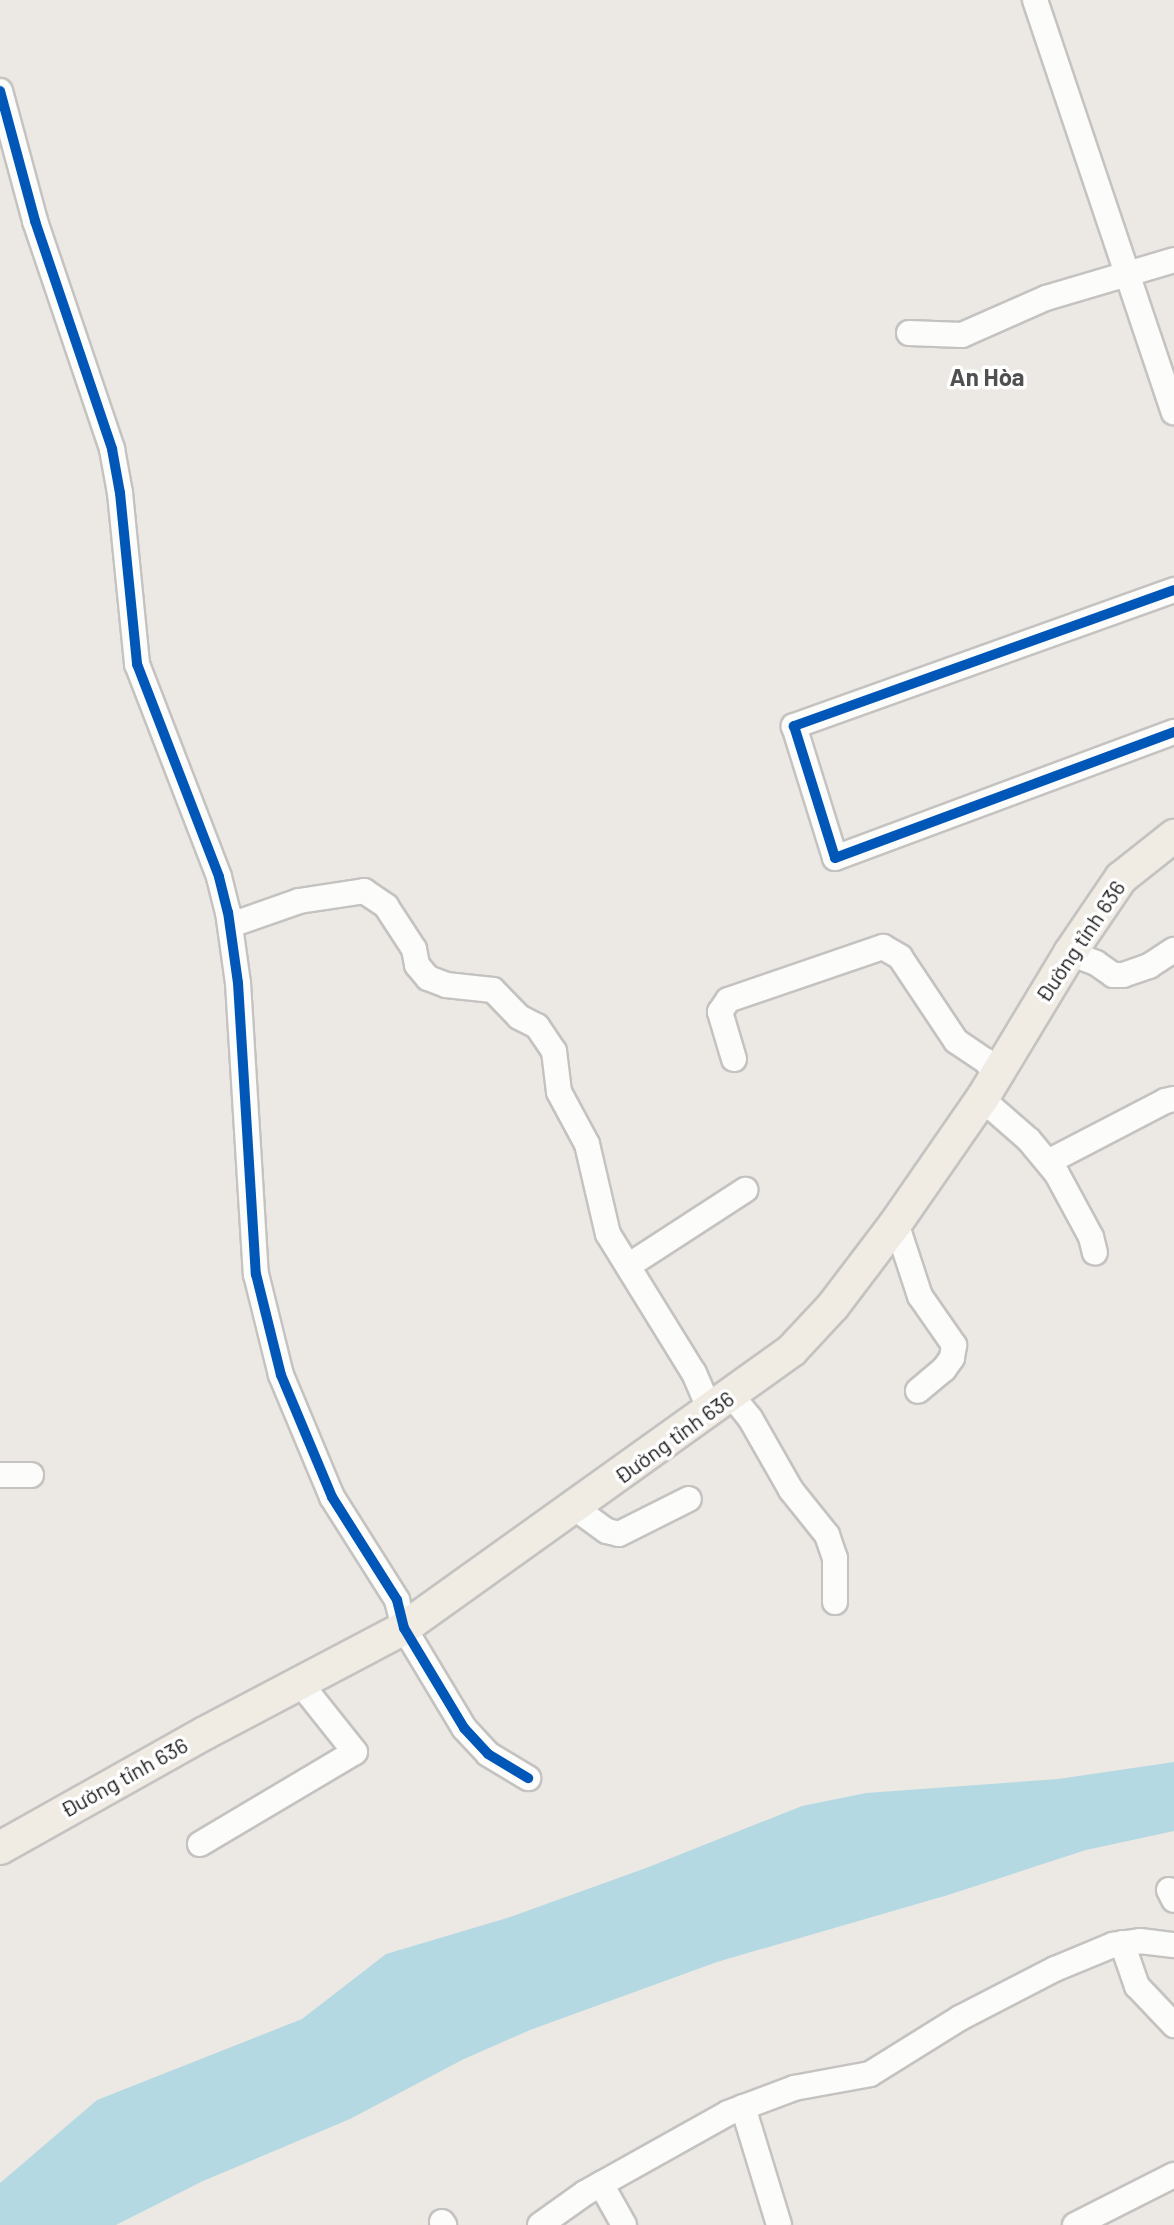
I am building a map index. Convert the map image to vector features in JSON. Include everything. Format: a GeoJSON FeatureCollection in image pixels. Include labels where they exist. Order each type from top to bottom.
{"type":"FeatureCollection","features":[{"type":"Feature","properties":{"kind":"main road","name":"Đường tỉnh 636"},"geometry":{"type":"LineString","coordinates":[[0,1848],[205,1733],[404,1628],[792,1350],[815,1327],[896,1223],[989,1086],[1070,953],[1121,878],[1174,836]]}},
{"type":"Feature","properties":{"kind":"street"},"geometry":{"type":"LineString","coordinates":[[1035,0],[1174,412]]}},
{"type":"Feature","properties":{"kind":"street"},"geometry":{"type":"LineString","coordinates":[[0,91],[35,221],[110,440],[120,493],[137,664],[219,877],[231,925],[256,1274],[267,1329],[312,1456],[351,1530],[397,1600],[404,1628],[464,1728],[488,1754],[528,1778]]}},
{"type":"Feature","properties":{"kind":"street"},"geometry":{"type":"LineString","coordinates":[[909,333],[939,337],[962,335],[1046,298],[1174,260]]}},
{"type":"Feature","properties":{"kind":"street"},"geometry":{"type":"LineString","coordinates":[[1174,590],[794,726],[835,858],[1174,732]]}},
{"type":"Feature","properties":{"kind":"street"},"geometry":{"type":"LineString","coordinates":[[231,925],[299,901],[364,891],[379,898],[396,919],[414,949],[417,965],[428,978],[446,985],[493,990],[519,1017],[537,1026],[554,1051],[559,1092],[587,1144],[608,1234],[694,1373],[721,1403],[750,1418],[791,1490],[827,1535],[835,1558],[835,1602]]}},
{"type":"Feature","properties":{"kind":"street"},"geometry":{"type":"LineString","coordinates":[[734,1059],[720,1012],[728,1000],[883,947],[900,957],[956,1041],[986,1061],[989,1086],[1048,1162],[1091,1237],[1095,1253]]}},
{"type":"Feature","properties":{"kind":"street"},"geometry":{"type":"LineString","coordinates":[[1070,953],[1096,963],[1113,975],[1123,975],[1149,966],[1174,950]]}},
{"type":"Feature","properties":{"kind":"street"},"geometry":{"type":"LineString","coordinates":[[1048,1162],[1155,1105],[1174,1099]]}},
{"type":"Feature","properties":{"kind":"street"},"geometry":{"type":"LineString","coordinates":[[628,1266],[745,1190]]}},
{"type":"Feature","properties":{"kind":"street"},"geometry":{"type":"LineString","coordinates":[[896,1223],[920,1296],[954,1345],[952,1358],[944,1369],[918,1391]]}},
{"type":"Feature","properties":{"kind":"street"},"geometry":{"type":"LineString","coordinates":[[0,1475],[31,1475]]}},
{"type":"Feature","properties":{"kind":"street"},"geometry":{"type":"LineString","coordinates":[[575,1508],[607,1531],[619,1534],[689,1499]]}},
{"type":"Feature","properties":{"kind":"street"},"geometry":{"type":"LineString","coordinates":[[200,1844],[355,1752],[301,1684]]}},
{"type":"Feature","properties":{"kind":"street"},"geometry":{"type":"LineString","coordinates":[[1122,1943],[1137,1986],[1174,2025]]}},
{"type":"Feature","properties":{"kind":"street"},"geometry":{"type":"LineString","coordinates":[[540,2225],[601,2184],[697,2128],[794,2088],[870,2074],[960,2018],[1055,1969],[1122,1943],[1174,1945]]}},
{"type":"Feature","properties":{"kind":"street"},"geometry":{"type":"LineString","coordinates":[[743,2107],[779,2225]]}},
{"type":"Feature","properties":{"kind":"street"},"geometry":{"type":"LineString","coordinates":[[1075,2225],[1122,2214],[1174,2175]]}},
{"type":"Feature","properties":{"kind":"street"},"geometry":{"type":"LineString","coordinates":[[601,2184],[624,2225]]}},
{"type":"Feature","properties":{"kind":"water"},"geometry":{"type":"Polygon","coordinates":[[[1174,1762],[1174,1831],[1086,1850],[948,1895],[717,1962],[530,2030],[464,2059],[350,2119],[203,2181],[116,2225],[0,2225],[0,2183],[97,2100],[302,2019],[386,1954],[507,1918],[646,1868],[802,1806],[866,1793],[1058,1779],[1174,1762]]]}},
{"type":"Feature","properties":{"kind":"cycle path"},"geometry":{"type":"LineString","coordinates":[[0,91],[35,221],[112,449],[120,493],[137,664],[219,877],[228,912],[238,983],[256,1274],[281,1375],[332,1497],[397,1600],[404,1628],[464,1728],[488,1754],[528,1778]]}},
{"type":"Feature","properties":{"kind":"cycle path"},"geometry":{"type":"LineString","coordinates":[[1174,590],[794,726],[835,858],[1174,732]]}},
{"type":"Feature","properties":{"kind":"district","name":"An Hòa"},"geometry":{"type":"Point","coordinates":[987,377]}}]}
